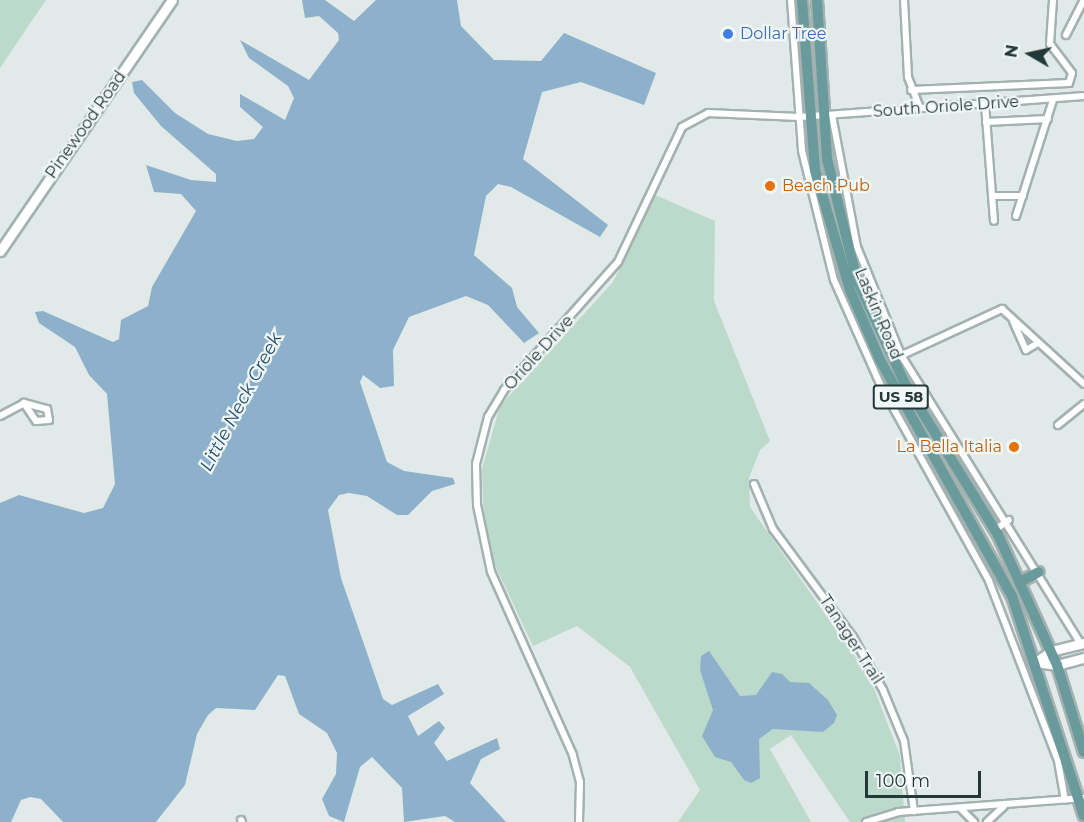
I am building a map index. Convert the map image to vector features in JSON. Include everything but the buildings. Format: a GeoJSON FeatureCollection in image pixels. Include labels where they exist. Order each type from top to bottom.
{"type":"FeatureCollection","features":[{"type":"Feature","properties":{"kind":"main road","name":"Laskin Road"},"geometry":{"type":"LineString","coordinates":[[802,0],[803,117],[832,238],[875,363],[1007,587],[1036,662],[1082,798],[1084,816]]}},
{"type":"Feature","properties":{"kind":"main road","name":"Laskin Road"},"geometry":{"type":"LineString","coordinates":[[817,0],[827,115],[849,257],[897,357],[995,530],[1020,582],[1057,665],[1084,752]]}},
{"type":"Feature","properties":{"kind":"main road"},"geometry":{"type":"LineString","coordinates":[[1020,582],[1039,572]]}},
{"type":"Feature","properties":{"kind":"street","name":"Pinewood Road"},"geometry":{"type":"LineString","coordinates":[[0,250],[171,0]]}},
{"type":"Feature","properties":{"kind":"street","name":"Laskin Road"},"geometry":{"type":"LineString","coordinates":[[791,0],[803,117]]}},
{"type":"Feature","properties":{"kind":"street"},"geometry":{"type":"LineString","coordinates":[[904,0],[911,90],[920,108]]}},
{"type":"Feature","properties":{"kind":"street"},"geometry":{"type":"LineString","coordinates":[[911,90],[1069,83],[1072,73],[1050,44],[1053,0]]}},
{"type":"Feature","properties":{"kind":"street"},"geometry":{"type":"LineString","coordinates":[[1066,35],[1084,0]]}},
{"type":"Feature","properties":{"kind":"street","name":"South Oriole Drive"},"geometry":{"type":"LineString","coordinates":[[803,117],[1084,96]]}},
{"type":"Feature","properties":{"kind":"street"},"geometry":{"type":"LineString","coordinates":[[1016,216],[1053,100]]}},
{"type":"Feature","properties":{"kind":"street"},"geometry":{"type":"LineString","coordinates":[[985,104],[994,221]]}},
{"type":"Feature","properties":{"kind":"street","name":"Oriole Drive"},"geometry":{"type":"LineString","coordinates":[[579,822],[580,782],[573,754],[485,552],[476,475],[484,427],[514,378],[618,262],[688,120],[708,113],[803,117]]}},
{"type":"Feature","properties":{"kind":"street"},"geometry":{"type":"LineString","coordinates":[[986,122],[1048,119]]}},
{"type":"Feature","properties":{"kind":"street"},"geometry":{"type":"LineString","coordinates":[[992,196],[1023,196]]}},
{"type":"Feature","properties":{"kind":"street"},"geometry":{"type":"LineString","coordinates":[[897,357],[997,310],[1010,314],[1038,343],[1084,384]]}},
{"type":"Feature","properties":{"kind":"street"},"geometry":{"type":"LineString","coordinates":[[1010,314],[1026,350],[1038,343]]}},
{"type":"Feature","properties":{"kind":"street","name":"Laskin Road"},"geometry":{"type":"LineString","coordinates":[[897,357],[1009,520],[1082,643]]}},
{"type":"Feature","properties":{"kind":"street","name":"Laskin Road"},"geometry":{"type":"LineString","coordinates":[[875,363],[950,502],[1024,666],[1058,761],[1065,799]]}},
{"type":"Feature","properties":{"kind":"street"},"geometry":{"type":"LineString","coordinates":[[0,416],[24,403]]}},
{"type":"Feature","properties":{"kind":"street"},"geometry":{"type":"LineString","coordinates":[[1058,425],[1084,404]]}},
{"type":"Feature","properties":{"kind":"street","name":"Tanager Trail"},"geometry":{"type":"LineString","coordinates":[[754,484],[773,529],[853,638],[883,690],[904,741],[914,811]]}},
{"type":"Feature","properties":{"kind":"street"},"geometry":{"type":"LineString","coordinates":[[995,530],[1009,520]]}},
{"type":"Feature","properties":{"kind":"street"},"geometry":{"type":"LineString","coordinates":[[1024,666],[1036,662],[1051,651],[1082,643]]}},
{"type":"Feature","properties":{"kind":"street"},"geometry":{"type":"LineString","coordinates":[[1036,662],[1057,665],[1084,658]]}},
{"type":"Feature","properties":{"kind":"street"},"geometry":{"type":"LineString","coordinates":[[866,822],[914,811],[1082,798]]}},
{"type":"Feature","properties":{"kind":"street"},"geometry":{"type":"LineString","coordinates":[[987,822],[1005,805]]}},
{"type":"Feature","properties":{"kind":"street"},"geometry":{"type":"LineString","coordinates":[[960,808],[974,822]]}},
{"type":"Feature","properties":{"kind":"green space"},"geometry":{"type":"Polygon","coordinates":[[[0,0],[46,0],[0,68],[0,0]]]}},
{"type":"Feature","properties":{"kind":"green space"},"geometry":{"type":"Polygon","coordinates":[[[655,195],[715,221],[714,301],[770,441],[760,450],[749,478],[750,507],[870,678],[900,756],[905,822],[850,822],[791,735],[770,749],[811,822],[678,822],[700,790],[630,667],[577,626],[533,646],[494,563],[484,529],[482,469],[500,406],[613,282],[655,195]]]}},
{"type":"Feature","properties":{"kind":"water","name":"Little Neck Creek"},"geometry":{"type":"Polygon","coordinates":[[[302,0],[325,0],[354,21],[376,0],[457,0],[461,26],[494,60],[541,61],[564,33],[656,73],[644,105],[581,82],[542,92],[523,159],[608,225],[600,237],[511,187],[498,184],[486,196],[474,255],[512,288],[517,307],[539,333],[524,343],[488,305],[466,296],[409,317],[393,350],[394,386],[380,388],[363,375],[360,382],[387,462],[404,471],[453,478],[455,484],[432,491],[408,515],[397,515],[367,496],[349,493],[339,495],[328,510],[341,578],[383,699],[392,705],[438,684],[444,694],[408,716],[418,736],[439,721],[445,728],[434,743],[447,761],[497,738],[500,749],[481,759],[470,783],[506,822],[455,822],[445,816],[404,822],[402,788],[372,757],[360,767],[344,822],[329,816],[322,799],[336,774],[337,753],[327,733],[299,714],[285,676],[278,675],[255,710],[216,708],[208,715],[197,734],[185,785],[156,822],[63,822],[41,799],[30,797],[21,800],[11,822],[0,822],[0,503],[19,495],[84,513],[103,508],[115,484],[107,394],[89,375],[75,347],[39,323],[35,312],[43,311],[113,342],[119,339],[121,320],[148,306],[152,287],[196,211],[181,194],[154,192],[146,165],[191,180],[216,182],[216,174],[161,126],[134,93],[132,82],[142,80],[175,113],[208,134],[237,141],[254,139],[263,127],[240,107],[240,94],[285,120],[294,98],[288,86],[249,58],[240,40],[309,80],[339,40],[338,33],[319,16],[305,18],[302,0]]]}},
{"type":"Feature","properties":{"kind":"water"},"geometry":{"type":"Polygon","coordinates":[[[709,651],[740,696],[756,695],[772,672],[782,674],[790,682],[809,683],[828,700],[837,715],[834,723],[823,732],[773,729],[759,739],[760,778],[751,783],[744,780],[731,762],[715,757],[702,736],[713,710],[700,670],[701,656],[709,651]]]}},
{"type":"Feature","properties":{"kind":"place","name":"Dollar Tree"},"geometry":{"type":"Point","coordinates":[728,34]}},
{"type":"Feature","properties":{"kind":"place","name":"Beach Pub"},"geometry":{"type":"Point","coordinates":[770,186]}},
{"type":"Feature","properties":{"kind":"place","name":"La Bella Italia"},"geometry":{"type":"Point","coordinates":[1014,447]}}]}
